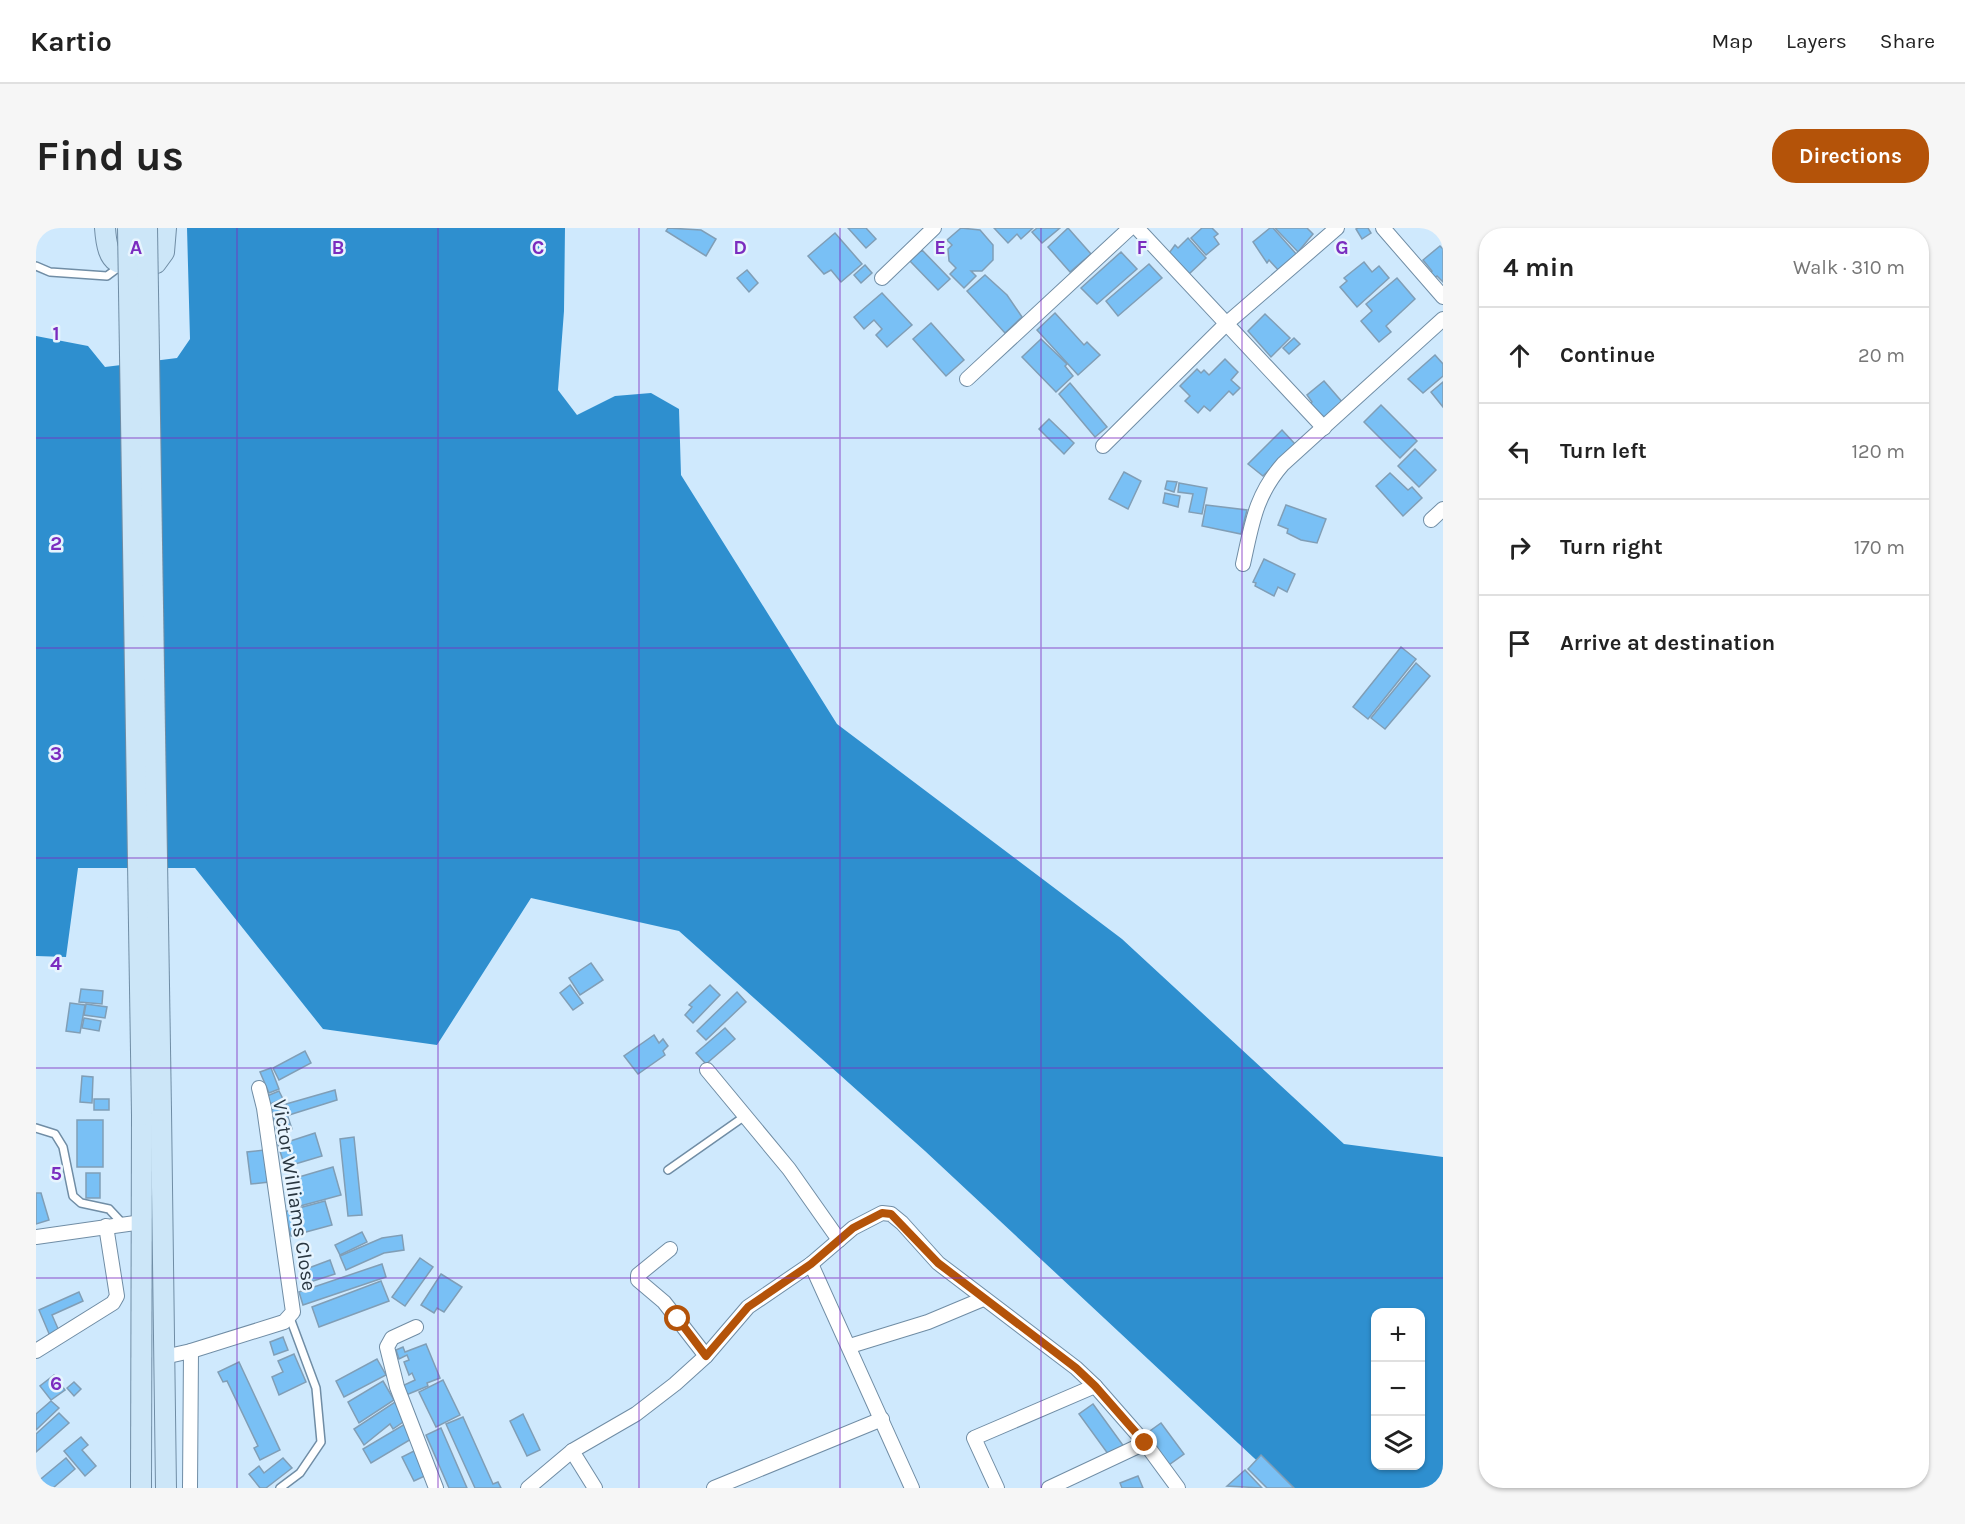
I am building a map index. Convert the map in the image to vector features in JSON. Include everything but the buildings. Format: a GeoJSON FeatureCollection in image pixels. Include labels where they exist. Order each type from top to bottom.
{"type":"FeatureCollection","features":[{"type":"Feature","properties":{"kind":"main road"},"geometry":{"type":"LineString","coordinates":[[105,228],[113,262],[122,266],[156,263],[164,252],[166,228]]}},
{"type":"Feature","properties":{"kind":"main road"},"geometry":{"type":"LineString","coordinates":[[128,228],[151,1113],[164,1357],[166,1488]]}},
{"type":"Feature","properties":{"kind":"main road"},"geometry":{"type":"LineString","coordinates":[[141,1488],[132,1223],[151,1113],[147,228]]}},
{"type":"Feature","properties":{"kind":"street"},"geometry":{"type":"LineString","coordinates":[[882,278],[934,228]]}},
{"type":"Feature","properties":{"kind":"street"},"geometry":{"type":"LineString","coordinates":[[967,379],[1130,228]]}},
{"type":"Feature","properties":{"kind":"street"},"geometry":{"type":"LineString","coordinates":[[1137,228],[1324,428]]}},
{"type":"Feature","properties":{"kind":"street"},"geometry":{"type":"LineString","coordinates":[[1103,446],[1226,324],[1337,228]]}},
{"type":"Feature","properties":{"kind":"street"},"geometry":{"type":"LineString","coordinates":[[1383,228],[1443,297]]}},
{"type":"Feature","properties":{"kind":"street"},"geometry":{"type":"LineString","coordinates":[[1243,564],[1256,508],[1267,483],[1283,464],[1443,320]]}},
{"type":"Feature","properties":{"kind":"street"},"geometry":{"type":"LineString","coordinates":[[1431,520],[1443,509]]}},
{"type":"Feature","properties":{"kind":"street"},"geometry":{"type":"LineString","coordinates":[[708,1070],[789,1169],[839,1240]]}},
{"type":"Feature","properties":{"kind":"street","name":"Victor Williams Close"},"geometry":{"type":"LineString","coordinates":[[164,1357],[191,1352],[290,1318],[293,1312],[264,1108],[259,1088]]}},
{"type":"Feature","properties":{"kind":"street"},"geometry":{"type":"LineString","coordinates":[[528,1488],[572,1451],[636,1414],[706,1356],[748,1307],[811,1264],[872,1216],[882,1213],[891,1214],[938,1263],[1076,1368],[1145,1443],[1178,1488]]}},
{"type":"Feature","properties":{"kind":"street"},"geometry":{"type":"LineString","coordinates":[[36,1237],[132,1223]]}},
{"type":"Feature","properties":{"kind":"street"},"geometry":{"type":"LineString","coordinates":[[36,1351],[112,1303],[117,1296],[106,1226]]}},
{"type":"Feature","properties":{"kind":"street"},"geometry":{"type":"LineString","coordinates":[[669,1249],[638,1275],[638,1280],[664,1302],[706,1356]]}},
{"type":"Feature","properties":{"kind":"street"},"geometry":{"type":"LineString","coordinates":[[811,1264],[850,1346],[912,1488]]}},
{"type":"Feature","properties":{"kind":"street"},"geometry":{"type":"LineString","coordinates":[[850,1346],[928,1322],[983,1299]]}},
{"type":"Feature","properties":{"kind":"street"},"geometry":{"type":"LineString","coordinates":[[416,1327],[392,1338],[387,1347],[397,1388],[436,1488]]}},
{"type":"Feature","properties":{"kind":"street"},"geometry":{"type":"LineString","coordinates":[[190,1488],[191,1352]]}},
{"type":"Feature","properties":{"kind":"street"},"geometry":{"type":"LineString","coordinates":[[997,1488],[974,1438],[1095,1386]]}},
{"type":"Feature","properties":{"kind":"street"},"geometry":{"type":"LineString","coordinates":[[714,1488],[882,1419]]}},
{"type":"Feature","properties":{"kind":"street"},"geometry":{"type":"LineString","coordinates":[[1049,1488],[1145,1443]]}},
{"type":"Feature","properties":{"kind":"street"},"geometry":{"type":"LineString","coordinates":[[572,1451],[595,1488]]}},
{"type":"Feature","properties":{"kind":"lane"},"geometry":{"type":"LineString","coordinates":[[36,266],[50,272],[107,276],[122,266]]}},
{"type":"Feature","properties":{"kind":"lane"},"geometry":{"type":"LineString","coordinates":[[668,1170],[745,1116]]}},
{"type":"Feature","properties":{"kind":"lane"},"geometry":{"type":"LineString","coordinates":[[36,1128],[55,1134],[63,1147],[73,1196],[81,1203],[109,1209],[132,1223]]}},
{"type":"Feature","properties":{"kind":"lane"},"geometry":{"type":"LineString","coordinates":[[280,1488],[300,1473],[321,1442],[316,1388],[290,1318]]}},
{"type":"Feature","properties":{"kind":"water"},"geometry":{"type":"Polygon","coordinates":[[[187,228],[565,228],[564,311],[558,390],[577,415],[615,396],[651,393],[679,409],[681,475],[837,724],[1122,939],[1344,1144],[1443,1157],[1443,1488],[1290,1488],[1283,1485],[925,1151],[679,931],[531,898],[437,1045],[323,1029],[195,868],[78,868],[66,957],[36,956],[36,336],[88,346],[105,367],[177,358],[190,339],[187,228]]]}},
{"type":"Feature","properties":{"kind":"route"},"geometry":{"type":"LineString","coordinates":[[678,1319],[706,1356],[748,1307],[811,1264],[853,1228],[872,1216],[882,1213],[891,1214],[938,1263],[1076,1368],[1145,1443]]}}]}
